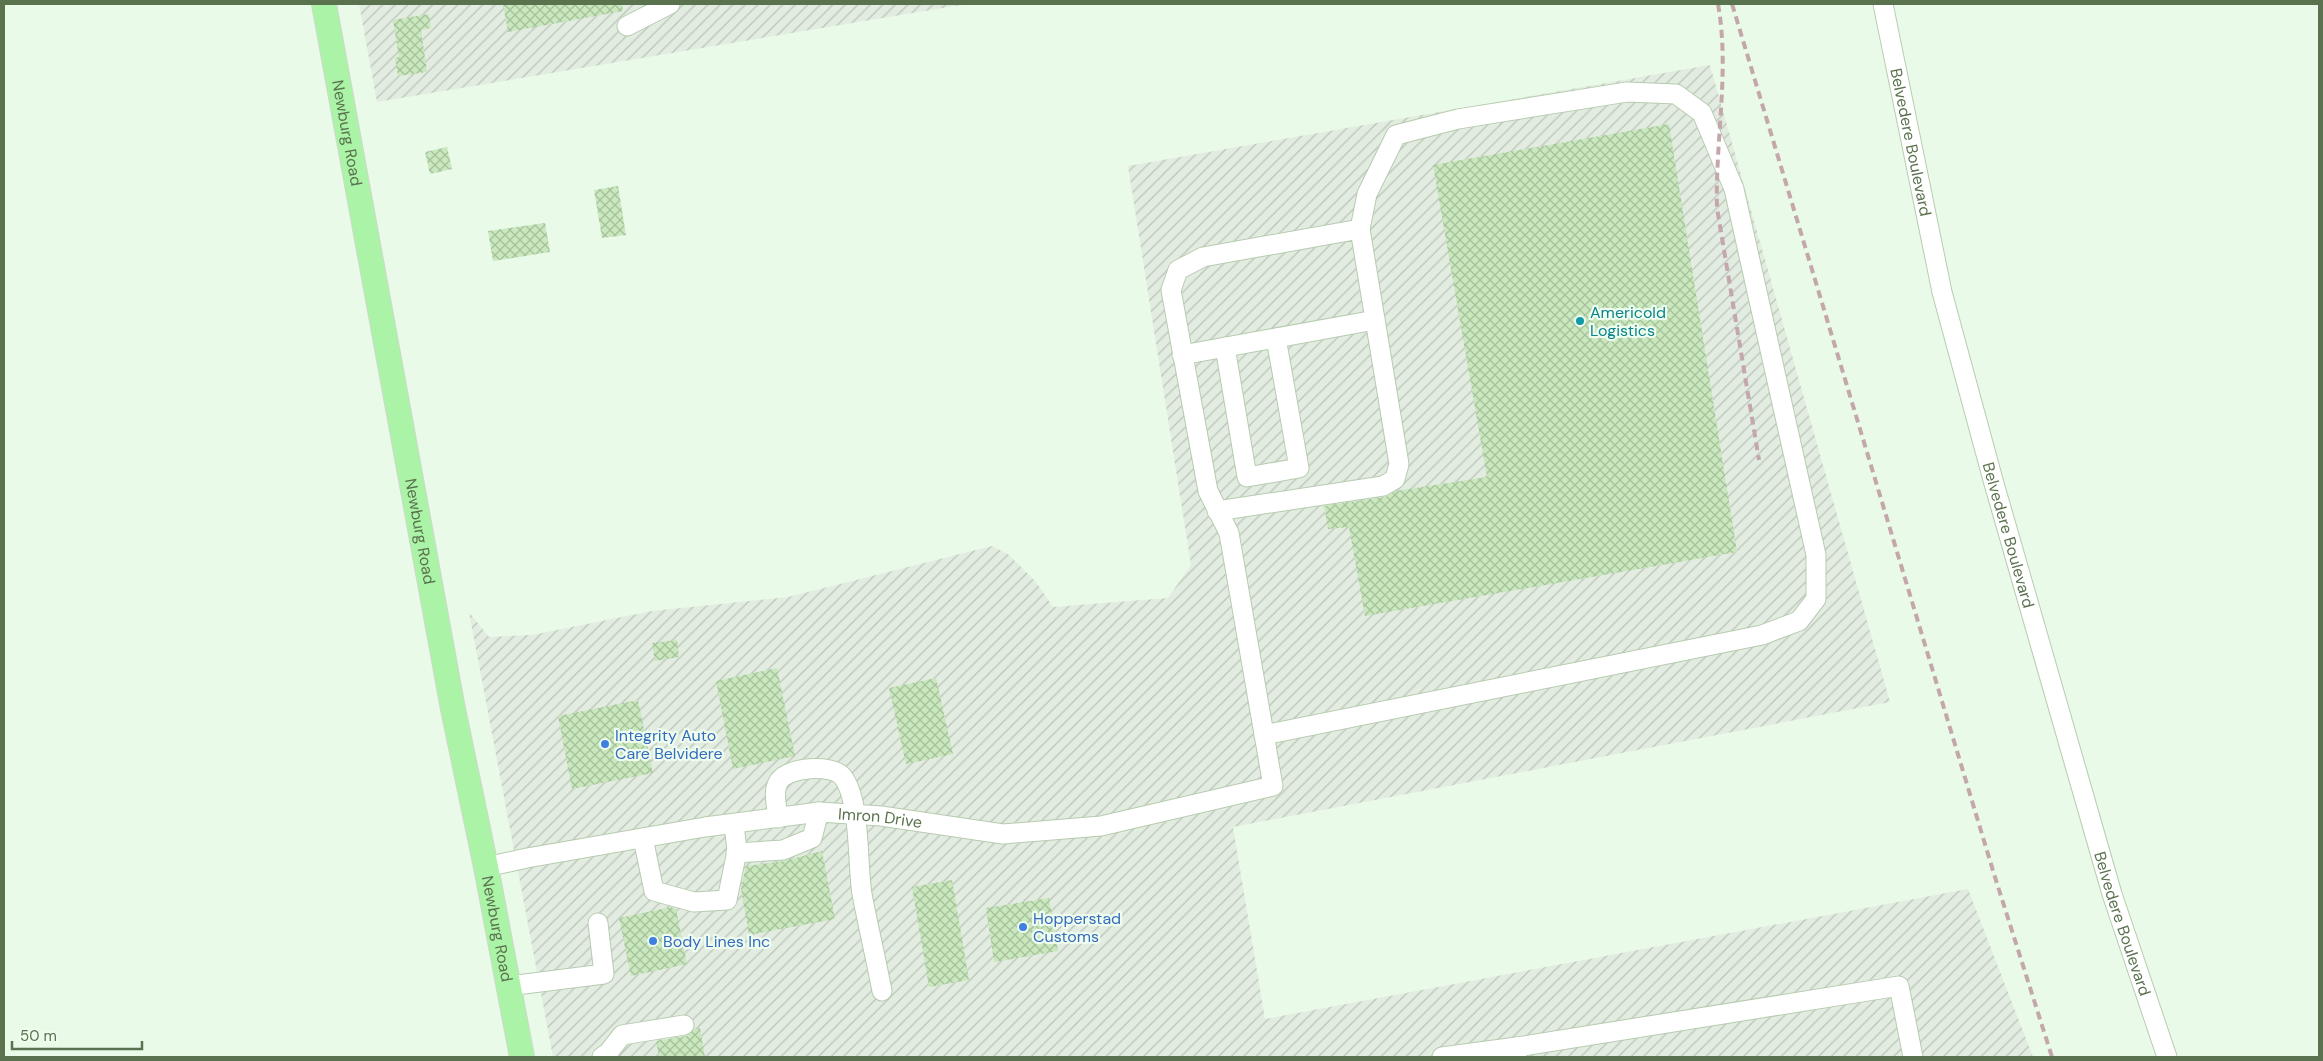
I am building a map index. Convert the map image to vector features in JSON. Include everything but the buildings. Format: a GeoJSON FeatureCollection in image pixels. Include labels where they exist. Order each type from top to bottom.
{"type":"FeatureCollection","features":[{"type":"Feature","properties":{"kind":"main road","name":"Newburg Road"},"geometry":{"type":"LineString","coordinates":[[324,4],[453,709],[486,867],[522,1057]]}},
{"type":"Feature","properties":{"kind":"street"},"geometry":{"type":"LineString","coordinates":[[628,26],[670,4]]}},
{"type":"Feature","properties":{"kind":"street","name":"Belvedere Boulevard"},"geometry":{"type":"LineString","coordinates":[[1882,4],[1945,302],[1993,480],[2112,894],[2167,1057]]}},
{"type":"Feature","properties":{"kind":"street"},"geometry":{"type":"LineString","coordinates":[[1217,511],[1383,486],[1395,479],[1399,464],[1360,229],[1367,194],[1396,135],[1458,119],[1627,92],[1676,94],[1702,113],[1734,189],[1816,555],[1816,599],[1799,621],[1762,636],[1264,734],[1229,533],[1217,511],[1208,491],[1170,290],[1178,270],[1203,257],[1360,229]]}},
{"type":"Feature","properties":{"kind":"street"},"geometry":{"type":"LineString","coordinates":[[1182,355],[1375,320]]}},
{"type":"Feature","properties":{"kind":"street"},"geometry":{"type":"LineString","coordinates":[[1225,347],[1247,477],[1299,468],[1276,338]]}},
{"type":"Feature","properties":{"kind":"street","name":"Imron Drive"},"geometry":{"type":"LineString","coordinates":[[486,867],[643,838],[819,812],[854,814],[1003,834],[1101,826],[1273,786],[1264,734]]}},
{"type":"Feature","properties":{"kind":"street"},"geometry":{"type":"LineString","coordinates":[[778,818],[775,790],[780,780],[791,771],[827,768],[841,774],[851,791],[862,892],[882,991]]}},
{"type":"Feature","properties":{"kind":"street"},"geometry":{"type":"LineString","coordinates":[[736,853],[783,850],[812,838],[819,812]]}},
{"type":"Feature","properties":{"kind":"street"},"geometry":{"type":"LineString","coordinates":[[643,838],[654,892],[694,902],[727,900],[736,853],[734,824]]}},
{"type":"Feature","properties":{"kind":"street"},"geometry":{"type":"LineString","coordinates":[[508,986],[604,974],[598,923]]}},
{"type":"Feature","properties":{"kind":"street"},"geometry":{"type":"LineString","coordinates":[[1442,1057],[1517,1052],[1899,986],[1913,1057]]}},
{"type":"Feature","properties":{"kind":"street"},"geometry":{"type":"LineString","coordinates":[[602,1057],[608,1053],[622,1035],[684,1025]]}},
{"type":"Feature","properties":{"kind":"shaded area"},"geometry":{"type":"Polygon","coordinates":[[[359,4],[967,4],[377,102],[359,4]]]}},
{"type":"Feature","properties":{"kind":"shaded area"},"geometry":{"type":"Polygon","coordinates":[[[1710,65],[1890,702],[1233,827],[1265,1019],[1968,889],[2033,1057],[553,1057],[469,612],[489,637],[532,635],[652,611],[788,597],[992,546],[1008,554],[1036,582],[1053,607],[1168,598],[1191,565],[1128,166],[1710,65]]]}},
{"type":"Feature","properties":{"kind":"railway"},"geometry":{"type":"LineString","coordinates":[[1718,4],[1723,55],[1717,208],[1759,460]]}},
{"type":"Feature","properties":{"kind":"railway"},"geometry":{"type":"LineString","coordinates":[[1732,4],[1994,874],[2052,1057]]}},
{"type":"Feature","properties":{"kind":"place","name":"Americold Logistics"},"geometry":{"type":"Point","coordinates":[1580,321]}},
{"type":"Feature","properties":{"kind":"place","name":"Integrity Auto Care Belvidere"},"geometry":{"type":"Point","coordinates":[605,744]}},
{"type":"Feature","properties":{"kind":"place","name":"Hopperstad Customs"},"geometry":{"type":"Point","coordinates":[1023,927]}},
{"type":"Feature","properties":{"kind":"place","name":"Body Lines Inc"},"geometry":{"type":"Point","coordinates":[653,941]}}]}
